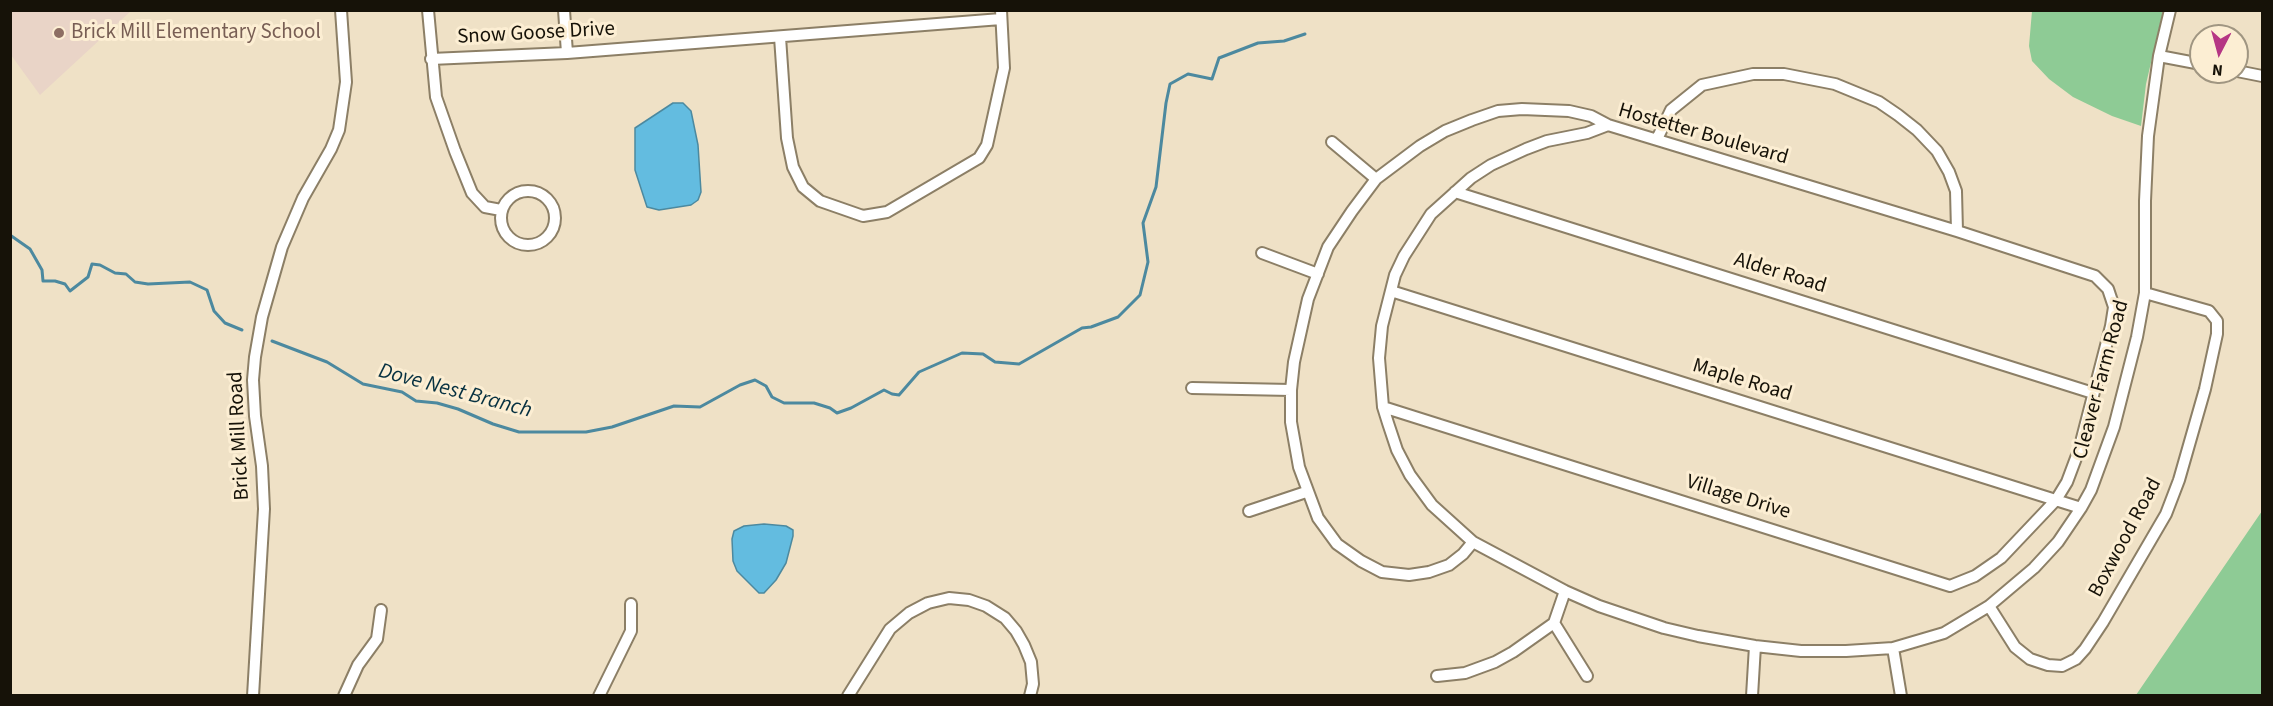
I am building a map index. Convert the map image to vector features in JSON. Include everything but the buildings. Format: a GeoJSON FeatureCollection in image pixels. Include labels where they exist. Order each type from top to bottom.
{"type":"FeatureCollection","features":[{"type":"Feature","properties":{"kind":"street","name":"Brick Mill Road"},"geometry":{"type":"LineString","coordinates":[[253,696],[264,509],[262,466],[255,416],[253,380],[255,357],[262,317],[282,247],[303,198],[331,149],[339,130],[346,82],[341,10]]}},
{"type":"Feature","properties":{"kind":"street"},"geometry":{"type":"LineString","coordinates":[[428,10],[436,97],[454,151],[472,193],[485,207],[501,210]]}},
{"type":"Feature","properties":{"kind":"street"},"geometry":{"type":"LineString","coordinates":[[564,10],[567,53]]}},
{"type":"Feature","properties":{"kind":"street","name":"Cleaver Farm Road"},"geometry":{"type":"LineString","coordinates":[[1473,542],[1565,591],[1599,606],[1664,628],[1755,646],[1801,651],[1893,648],[1944,633],[1989,606],[2034,568],[2058,542],[2091,490],[2114,428],[2137,337],[2145,293],[2146,168],[2159,56],[2170,10]]}},
{"type":"Feature","properties":{"kind":"street"},"geometry":{"type":"LineString","coordinates":[[780,37],[787,138],[793,167],[803,187],[820,201],[863,216],[887,212],[979,158],[987,144],[1004,68],[1001,15]]}},
{"type":"Feature","properties":{"kind":"street","name":"Snow Goose Drive"},"geometry":{"type":"LineString","coordinates":[[431,59],[567,53],[780,37],[1001,15]]}},
{"type":"Feature","properties":{"kind":"street"},"geometry":{"type":"LineString","coordinates":[[2159,56],[2189,62]]}},
{"type":"Feature","properties":{"kind":"street"},"geometry":{"type":"LineString","coordinates":[[1657,139],[1671,110],[1701,85],[1753,74],[1792,75],[1835,84],[1879,102],[1917,130],[1937,151],[1949,172],[1956,191],[1956,231]]}},
{"type":"Feature","properties":{"kind":"street"},"geometry":{"type":"LineString","coordinates":[[1473,542],[1449,565],[1429,572],[1409,575],[1382,573],[1337,544],[1318,518],[1306,492],[1291,422],[1291,390],[1300,330],[1308,299],[1328,248],[1338,230],[1376,179],[1420,146],[1445,131],[1498,111],[1522,109],[1569,111],[1591,116],[1608,125]]}},
{"type":"Feature","properties":{"kind":"street","name":"Hostetter Boulevard"},"geometry":{"type":"LineString","coordinates":[[1473,542],[1432,505],[1410,475],[1397,450],[1383,407],[1379,358],[1382,326],[1395,275],[1404,256],[1431,214],[1472,178],[1508,156],[1547,141],[1587,133],[1608,125],[1956,231]]}},
{"type":"Feature","properties":{"kind":"street"},"geometry":{"type":"LineString","coordinates":[[1332,142],[1376,179]]}},
{"type":"Feature","properties":{"kind":"street"},"geometry":{"type":"LineString","coordinates":[[521,192],[537,193],[549,202],[554,211],[552,230],[539,243],[527,246],[515,243],[502,230],[501,210],[514,195],[521,192]]}},
{"type":"Feature","properties":{"kind":"street","name":"Alder Road"},"geometry":{"type":"LineString","coordinates":[[1455,192],[2093,393]]}},
{"type":"Feature","properties":{"kind":"street","name":"Cleaver Farm Road"},"geometry":{"type":"LineString","coordinates":[[1956,231],[2095,276],[2108,289],[2114,307],[2093,393]]}},
{"type":"Feature","properties":{"kind":"street"},"geometry":{"type":"LineString","coordinates":[[1263,253],[1318,274]]}},
{"type":"Feature","properties":{"kind":"street","name":"Maple Road"},"geometry":{"type":"LineString","coordinates":[[1391,291],[2081,508]]}},
{"type":"Feature","properties":{"kind":"street","name":"Boxwood Road"},"geometry":{"type":"LineString","coordinates":[[1989,606],[2015,647],[2030,658],[2048,665],[2062,666],[2076,659],[2085,649],[2166,514],[2179,480],[2205,389],[2217,334],[2217,321],[2210,311],[2145,293]]}},
{"type":"Feature","properties":{"kind":"street"},"geometry":{"type":"LineString","coordinates":[[1192,388],[1291,390]]}},
{"type":"Feature","properties":{"kind":"street"},"geometry":{"type":"LineString","coordinates":[[2056,500],[2067,482],[2079,450],[2093,393]]}},
{"type":"Feature","properties":{"kind":"street","name":"Village Drive"},"geometry":{"type":"LineString","coordinates":[[1383,407],[1950,586],[1975,576],[2001,558],[2056,500]]}},
{"type":"Feature","properties":{"kind":"street"},"geometry":{"type":"LineString","coordinates":[[1249,511],[1306,492]]}},
{"type":"Feature","properties":{"kind":"street"},"geometry":{"type":"LineString","coordinates":[[1437,676],[1465,673],[1495,662],[1513,652],[1554,623],[1565,591]]}},
{"type":"Feature","properties":{"kind":"street"},"geometry":{"type":"LineString","coordinates":[[848,696],[891,629],[909,613],[928,603],[949,598],[969,600],[986,606],[1005,618],[1016,631],[1031,662],[1033,684],[1030,696]]}},
{"type":"Feature","properties":{"kind":"street"},"geometry":{"type":"LineString","coordinates":[[599,696],[631,631],[631,604]]}},
{"type":"Feature","properties":{"kind":"street"},"geometry":{"type":"LineString","coordinates":[[344,696],[358,665],[377,639],[381,610]]}},
{"type":"Feature","properties":{"kind":"street"},"geometry":{"type":"LineString","coordinates":[[1554,623],[1587,676]]}},
{"type":"Feature","properties":{"kind":"street"},"geometry":{"type":"LineString","coordinates":[[1752,696],[1755,646]]}},
{"type":"Feature","properties":{"kind":"street"},"geometry":{"type":"LineString","coordinates":[[1893,648],[1901,696]]}},
{"type":"Feature","properties":{"kind":"shaded area","name":"Brick Mill Elementary School"},"geometry":{"type":"Polygon","coordinates":[[[10,11],[131,11],[40,95],[11,55],[10,11]]]}},
{"type":"Feature","properties":{"kind":"green space"},"geometry":{"type":"Polygon","coordinates":[[[2032,11],[2163,11],[2146,84],[2141,126],[2112,116],[2073,97],[2049,79],[2032,61],[2029,46],[2032,11]]]}},
{"type":"Feature","properties":{"kind":"green space"},"geometry":{"type":"Polygon","coordinates":[[[2262,511],[2262,695],[2136,695],[2262,511]]]}},
{"type":"Feature","properties":{"kind":"water"},"geometry":{"type":"Polygon","coordinates":[[[673,103],[683,103],[691,111],[698,145],[701,192],[698,200],[691,205],[659,210],[647,207],[635,170],[635,128],[673,103]]]}},
{"type":"Feature","properties":{"kind":"water"},"geometry":{"type":"Polygon","coordinates":[[[764,524],[786,526],[793,530],[793,536],[786,563],[776,580],[764,593],[759,593],[737,571],[733,561],[732,539],[734,531],[744,526],[764,524]]]}},
{"type":"Feature","properties":{"kind":"waterway","name":"Dove Nest Branch"},"geometry":{"type":"LineString","coordinates":[[272,341],[327,362],[363,384],[402,392],[416,401],[437,403],[458,409],[519,432],[586,432],[612,427],[674,406],[700,407],[740,385],[755,380],[766,386],[772,397],[784,403],[814,403],[837,413],[884,390],[899,395],[919,372],[962,353],[983,354],[995,362],[1019,364],[1082,328],[1118,317],[1140,295],[1148,262],[1143,223],[1156,187],[1170,84],[1188,74],[1212,79],[1219,58],[1258,43],[1284,41],[1305,34]]}},
{"type":"Feature","properties":{"kind":"waterway","name":"Dove Nest Branch"},"geometry":{"type":"LineString","coordinates":[[10,235],[30,249],[42,270],[43,281],[65,284],[70,291],[88,277],[92,264],[100,265],[115,273],[126,274],[135,282],[148,284],[190,282],[207,290],[214,311],[225,323],[242,330]]}},
{"type":"Feature","properties":{"kind":"place","name":"Brick Mill Elementary School"},"geometry":{"type":"Point","coordinates":[59,33]}}]}
